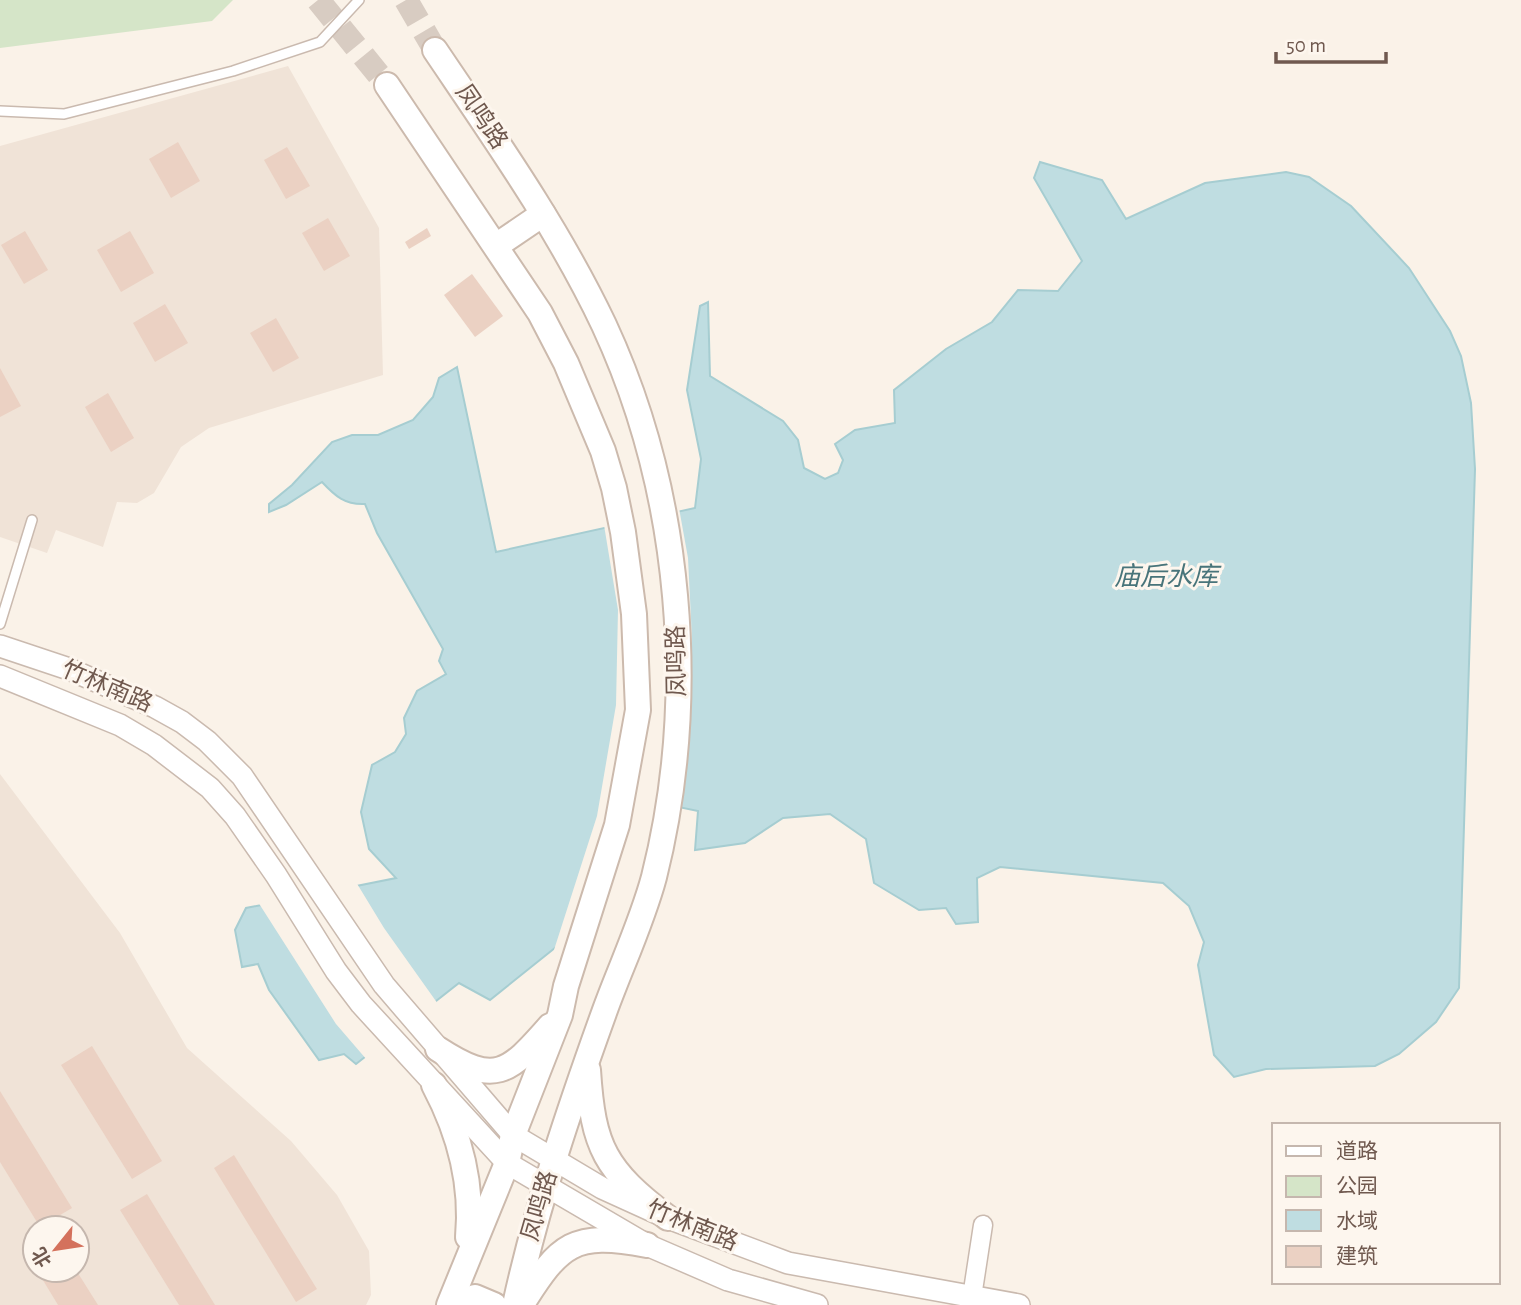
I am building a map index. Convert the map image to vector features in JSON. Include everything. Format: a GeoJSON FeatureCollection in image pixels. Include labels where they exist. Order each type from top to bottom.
{"type":"FeatureCollection","features":[{"type":"Feature","properties":{"kind":"main road","name":"凤鸣路"},"geometry":{"type":"LineString","coordinates":[[435,50],[542,214],[603,323],[640,417],[659,496],[676,601],[680,681],[675,764],[653,879],[554,1159],[515,1305]]}},
{"type":"Feature","properties":{"kind":"main road","name":"凤鸣路"},"geometry":{"type":"LineString","coordinates":[[387,85],[540,313],[566,363],[603,450],[623,532],[634,614],[638,710],[617,825],[559,1016],[513,1135],[507,1163],[449,1305]]}},
{"type":"Feature","properties":{"kind":"main road"},"geometry":{"type":"LineString","coordinates":[[496,246],[542,214]]}},
{"type":"Feature","properties":{"kind":"main road"},"geometry":{"type":"LineString","coordinates":[[430,1041],[476,1071],[505,1069],[526,1053],[559,1016]]}},
{"type":"Feature","properties":{"kind":"main road"},"geometry":{"type":"LineString","coordinates":[[588,1058],[592,1119],[598,1143],[617,1174],[638,1195],[668,1218]]}},
{"type":"Feature","properties":{"kind":"main road"},"geometry":{"type":"LineString","coordinates":[[434,1085],[452,1118],[470,1188],[466,1259]]}},
{"type":"Feature","properties":{"kind":"main road"},"geometry":{"type":"LineString","coordinates":[[521,1305],[556,1255],[570,1246],[585,1240],[614,1239],[647,1245]]}},
{"type":"Feature","properties":{"kind":"main road"},"geometry":{"type":"LineString","coordinates":[[454,1305],[475,1297],[494,1305]]}},
{"type":"Feature","properties":{"kind":"street","name":"竹林南路"},"geometry":{"type":"LineString","coordinates":[[0,646],[69,669],[155,707],[182,722],[207,741],[242,776],[384,985],[513,1135],[602,1188],[668,1218],[788,1264],[1019,1305]]}},
{"type":"Feature","properties":{"kind":"street","name":"竹林南路"},"geometry":{"type":"LineString","coordinates":[[0,676],[120,725],[180,764],[209,788],[235,816],[336,971],[394,1043],[507,1163],[647,1245],[728,1280],[817,1305]]}},
{"type":"Feature","properties":{"kind":"street"},"geometry":{"type":"LineString","coordinates":[[972,1297],[983,1225]]}},
{"type":"Feature","properties":{"kind":"lane"},"geometry":{"type":"LineString","coordinates":[[0,111],[64,114],[233,71],[320,42],[359,0]]}},
{"type":"Feature","properties":{"kind":"lane"},"geometry":{"type":"LineString","coordinates":[[0,624],[32,520]]}},
{"type":"Feature","properties":{"kind":"shaded area"},"geometry":{"type":"Polygon","coordinates":[[[288,66],[379,228],[383,375],[209,428],[181,447],[154,493],[137,503],[117,502],[103,547],[56,530],[47,553],[0,537],[0,146],[288,66]]]}},
{"type":"Feature","properties":{"kind":"shaded area"},"geometry":{"type":"Polygon","coordinates":[[[0,774],[120,933],[187,1048],[291,1141],[337,1195],[369,1251],[371,1295],[366,1305],[0,1305],[0,774]]]}},
{"type":"Feature","properties":{"kind":"green space"},"geometry":{"type":"Polygon","coordinates":[[[0,0],[233,0],[212,21],[0,48],[0,0]]]}},
{"type":"Feature","properties":{"kind":"water","name":"庙后水库"},"geometry":{"type":"Polygon","coordinates":[[[1040,162],[1102,180],[1126,219],[1205,183],[1286,172],[1309,177],[1351,206],[1409,268],[1450,331],[1461,356],[1471,403],[1475,469],[1459,988],[1436,1022],[1399,1054],[1375,1066],[1266,1069],[1234,1077],[1214,1055],[1198,965],[1204,942],[1189,906],[1163,883],[1000,867],[977,878],[978,922],[956,924],[946,908],[919,910],[874,883],[866,839],[830,814],[783,818],[745,843],[695,850],[698,811],[679,807],[611,903],[490,1000],[459,983],[356,1064],[344,1054],[319,1060],[269,990],[258,964],[242,967],[235,930],[246,908],[396,878],[369,849],[361,812],[372,765],[395,752],[406,734],[404,718],[417,691],[446,674],[439,661],[443,649],[377,533],[365,504],[341,499],[322,482],[286,505],[269,512],[269,504],[292,485],[332,442],[352,435],[378,435],[413,420],[433,397],[439,378],[457,367],[496,552],[695,508],[701,459],[687,390],[700,306],[708,302],[710,376],[783,421],[798,440],[804,468],[825,479],[838,473],[843,460],[835,444],[855,430],[895,423],[894,390],[946,349],[992,322],[1018,290],[1058,291],[1082,261],[1034,178],[1040,162]]]}},
{"type":"Feature","properties":{"kind":"pier"},"geometry":{"type":"Polygon","coordinates":[[[679,508],[688,558],[692,639],[691,716],[668,829],[613,905],[553,953],[597,816],[616,705],[618,610],[604,525],[679,508]]]}},
{"type":"Feature","properties":{"kind":"pier"},"geometry":{"type":"Polygon","coordinates":[[[356,882],[384,928],[438,1004],[367,1060],[336,1024],[258,902],[356,882]]]}},
{"type":"Feature","properties":{"kind":"building"},"geometry":{"type":"Polygon","coordinates":[[[178,142],[200,181],[171,198],[149,159],[178,142]]]}},
{"type":"Feature","properties":{"kind":"building"},"geometry":{"type":"Polygon","coordinates":[[[287,147],[310,186],[286,199],[264,160],[287,147]]]}},
{"type":"Feature","properties":{"kind":"building"},"geometry":{"type":"Polygon","coordinates":[[[328,218],[350,256],[324,271],[302,233],[328,218]]]}},
{"type":"Feature","properties":{"kind":"building"},"geometry":{"type":"Polygon","coordinates":[[[427,228],[431,236],[409,249],[405,242],[427,228]]]}},
{"type":"Feature","properties":{"kind":"building"},"geometry":{"type":"Polygon","coordinates":[[[25,231],[48,270],[24,284],[1,245],[25,231]]]}},
{"type":"Feature","properties":{"kind":"building"},"geometry":{"type":"Polygon","coordinates":[[[130,231],[154,273],[121,292],[97,250],[130,231]]]}},
{"type":"Feature","properties":{"kind":"building"},"geometry":{"type":"Polygon","coordinates":[[[472,274],[503,316],[475,337],[444,295],[472,274]]]}},
{"type":"Feature","properties":{"kind":"building"},"geometry":{"type":"Polygon","coordinates":[[[165,304],[188,343],[155,362],[133,323],[165,304]]]}},
{"type":"Feature","properties":{"kind":"building"},"geometry":{"type":"Polygon","coordinates":[[[276,318],[299,358],[273,372],[250,333],[276,318]]]}},
{"type":"Feature","properties":{"kind":"building"},"geometry":{"type":"Polygon","coordinates":[[[0,368],[21,406],[0,417],[0,368]]]}},
{"type":"Feature","properties":{"kind":"building"},"geometry":{"type":"Polygon","coordinates":[[[108,393],[134,438],[111,452],[85,407],[108,393]]]}},
{"type":"Feature","properties":{"kind":"building"},"geometry":{"type":"Polygon","coordinates":[[[92,1046],[162,1161],[132,1179],[61,1065],[92,1046]]]}},
{"type":"Feature","properties":{"kind":"building"},"geometry":{"type":"Polygon","coordinates":[[[0,1091],[72,1208],[62,1214],[32,1214],[0,1162],[0,1091]]]}},
{"type":"Feature","properties":{"kind":"building"},"geometry":{"type":"Polygon","coordinates":[[[234,1155],[317,1289],[296,1302],[214,1168],[234,1155]]]}},
{"type":"Feature","properties":{"kind":"building"},"geometry":{"type":"Polygon","coordinates":[[[147,1194],[215,1305],[179,1305],[120,1210],[147,1194]]]}},
{"type":"Feature","properties":{"kind":"building"},"geometry":{"type":"Polygon","coordinates":[[[45,1284],[85,1284],[98,1305],[58,1305],[45,1284]]]}},
{"type":"Feature","properties":{"kind":"tunnel"},"geometry":{"type":"LineString","coordinates":[[318,0],[387,85]]}},
{"type":"Feature","properties":{"kind":"tunnel"},"geometry":{"type":"LineString","coordinates":[[406,0],[435,50]]}}]}
